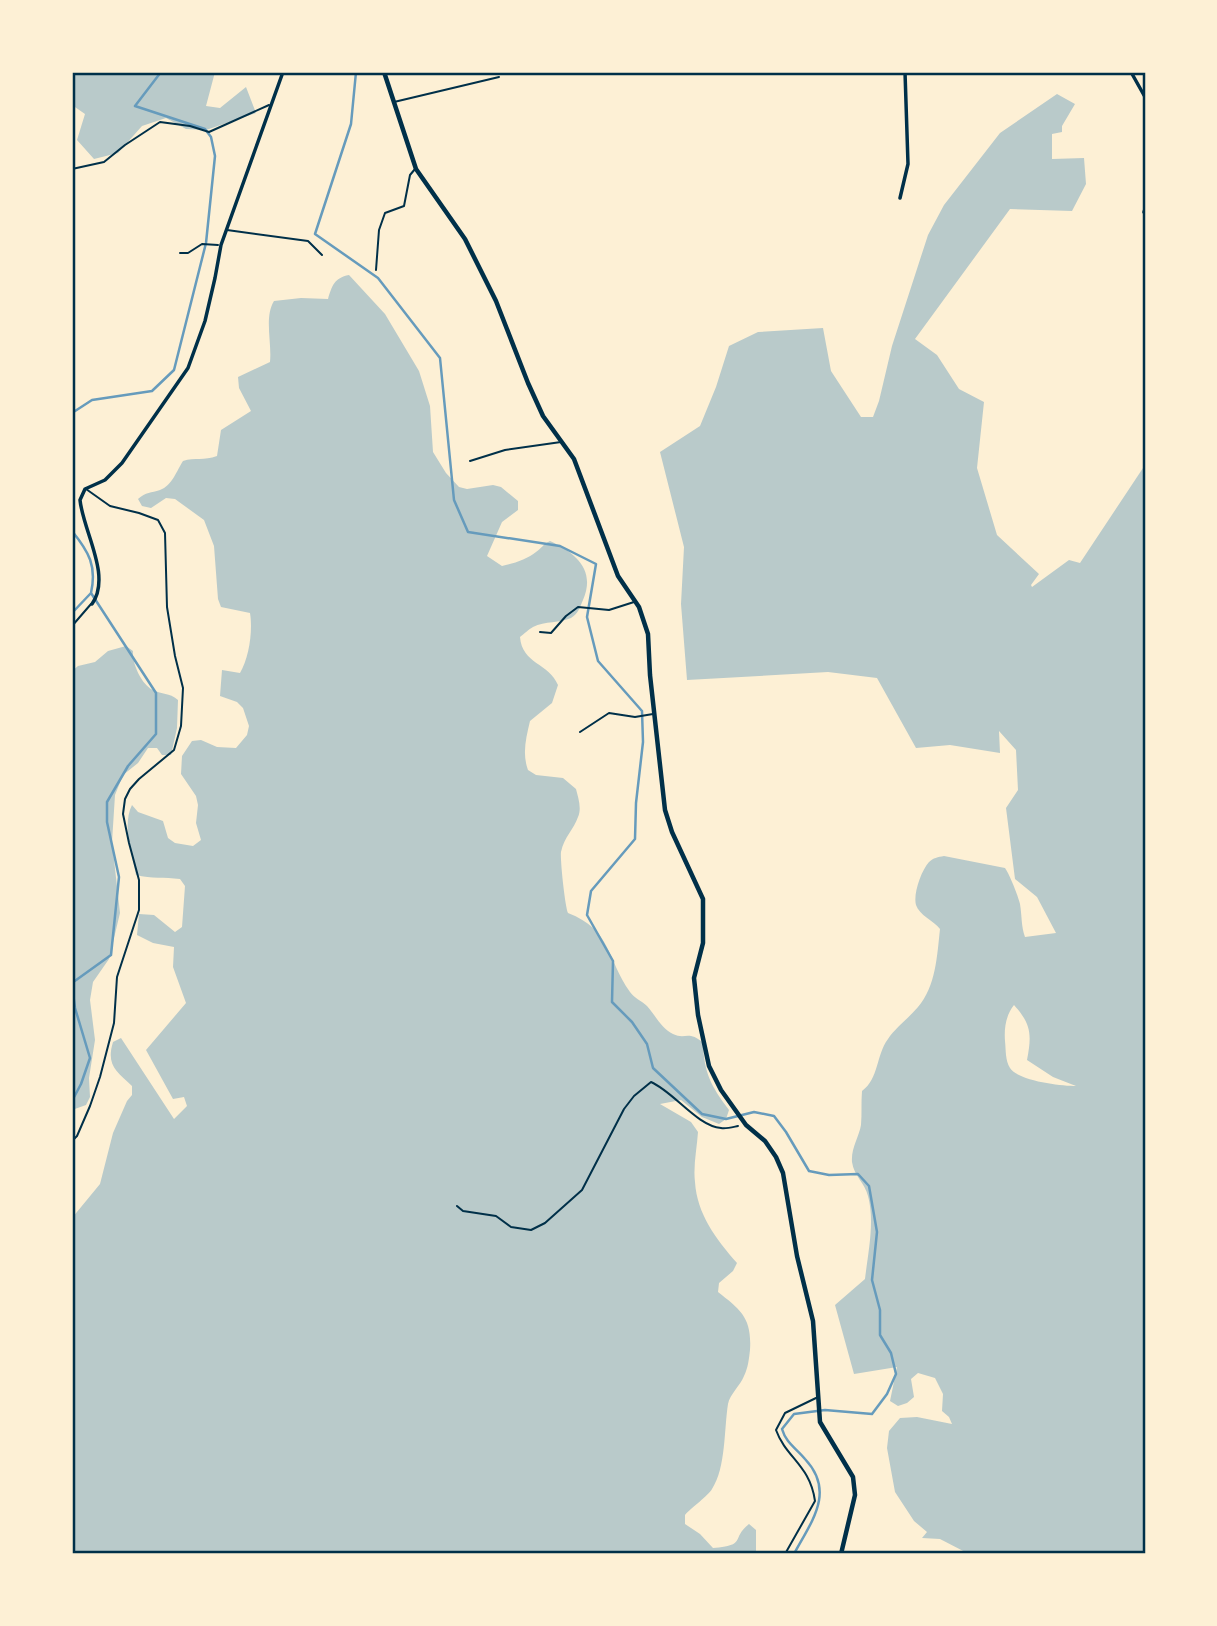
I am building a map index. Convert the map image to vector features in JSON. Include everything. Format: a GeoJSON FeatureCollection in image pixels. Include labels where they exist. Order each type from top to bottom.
{"type":"FeatureCollection","features":[{"type":"Feature","properties":{"kind":"street"},"geometry":{"type":"LineString","coordinates":[[92,604],[99,595],[100,578],[80,500],[85,489],[105,480],[122,463],[188,368],[205,321],[226,229],[282,72]]}},
{"type":"Feature","properties":{"kind":"street"},"geometry":{"type":"LineString","coordinates":[[384,72],[416,169],[465,239],[496,301],[533,395],[548,425],[574,459],[618,576],[639,607],[648,634],[665,810],[672,832],[703,899],[703,943],[694,978],[698,1015],[709,1066],[721,1090],[746,1125],[765,1141],[783,1173],[797,1256],[813,1321],[820,1422],[853,1477],[855,1494],[841,1554]]}},
{"type":"Feature","properties":{"kind":"street"},"geometry":{"type":"LineString","coordinates":[[900,198],[908,164],[905,72]]}},
{"type":"Feature","properties":{"kind":"street"},"geometry":{"type":"LineString","coordinates":[[1130,72],[1145,97]]}},
{"type":"Feature","properties":{"kind":"lane"},"geometry":{"type":"LineString","coordinates":[[393,102],[499,77]]}},
{"type":"Feature","properties":{"kind":"lane"},"geometry":{"type":"LineString","coordinates":[[72,169],[104,162],[160,122],[209,132],[270,105]]}},
{"type":"Feature","properties":{"kind":"lane"},"geometry":{"type":"LineString","coordinates":[[376,270],[379,230],[385,213],[404,206],[411,174],[416,169]]}},
{"type":"Feature","properties":{"kind":"lane"},"geometry":{"type":"LineString","coordinates":[[226,229],[308,241],[322,255]]}},
{"type":"Feature","properties":{"kind":"lane"},"geometry":{"type":"LineString","coordinates":[[180,253],[188,253],[202,244],[221,245]]}},
{"type":"Feature","properties":{"kind":"lane"},"geometry":{"type":"LineString","coordinates":[[470,461],[505,450],[562,442]]}},
{"type":"Feature","properties":{"kind":"lane"},"geometry":{"type":"LineString","coordinates":[[72,1141],[90,1107],[100,1077],[114,1023],[117,977],[139,910],[139,880],[123,814],[125,799],[139,779],[174,750],[181,726],[183,688],[167,607],[165,533],[158,520],[110,506],[85,489]]}},
{"type":"Feature","properties":{"kind":"lane"},"geometry":{"type":"LineString","coordinates":[[540,632],[551,634],[566,616],[578,607],[609,610],[635,602]]}},
{"type":"Feature","properties":{"kind":"lane"},"geometry":{"type":"LineString","coordinates":[[72,626],[92,604]]}},
{"type":"Feature","properties":{"kind":"lane"},"geometry":{"type":"LineString","coordinates":[[580,732],[609,713],[635,717],[655,713]]}},
{"type":"Feature","properties":{"kind":"lane"},"geometry":{"type":"LineString","coordinates":[[785,1554],[815,1501],[808,1476],[780,1440],[776,1430],[785,1413],[817,1398]]}},
{"type":"Feature","properties":{"kind":"path"},"geometry":{"type":"LineString","coordinates":[[457,1206],[463,1211],[496,1216],[511,1227],[531,1230],[545,1223],[582,1190],[624,1109],[634,1096],[651,1082],[664,1087],[702,1120],[720,1128],[746,1125]]}},
{"type":"Feature","properties":{"kind":"shaded area"},"geometry":{"type":"Polygon","coordinates":[[[72,72],[215,72],[206,106],[220,108],[246,87],[256,113],[206,130],[186,129],[166,118],[142,126],[118,153],[94,159],[77,140],[85,114],[72,105],[72,72]]]}},
{"type":"Feature","properties":{"kind":"shaded area"},"geometry":{"type":"Polygon","coordinates":[[[1057,94],[1075,104],[1062,126],[1062,132],[1052,134],[1052,159],[1084,158],[1086,184],[1072,211],[1010,209],[915,339],[937,355],[959,389],[984,402],[977,468],[997,535],[1039,574],[1032,587],[1069,560],[1080,563],[1145,465],[1145,1554],[969,1554],[940,1539],[922,1538],[927,1532],[914,1521],[895,1492],[887,1448],[889,1431],[900,1418],[917,1417],[952,1424],[942,1411],[943,1394],[935,1378],[918,1373],[911,1379],[914,1397],[898,1406],[890,1401],[897,1367],[854,1374],[835,1305],[865,1279],[869,1248],[870,1206],[867,1191],[852,1162],[861,1125],[862,1091],[872,1080],[888,1039],[924,999],[935,970],[940,929],[920,912],[915,900],[918,883],[926,866],[932,860],[944,856],[1005,868],[1019,900],[1025,937],[1056,933],[1037,897],[1015,879],[1006,808],[1018,790],[1016,750],[999,731],[1000,753],[950,745],[916,748],[877,678],[828,672],[687,680],[681,604],[684,547],[660,452],[700,426],[729,346],[758,332],[823,328],[831,371],[861,417],[873,417],[892,346],[928,235],[944,205],[1000,133],[1057,94]],[[1014,1005],[1005,1027],[1006,1055],[1010,1068],[1030,1079],[1076,1086],[1053,1077],[1027,1060],[1029,1030],[1014,1005]]]}},
{"type":"Feature","properties":{"kind":"shaded area"},"geometry":{"type":"Polygon","coordinates":[[[349,275],[385,314],[419,371],[430,406],[433,452],[446,473],[459,487],[467,489],[493,485],[501,487],[518,501],[518,510],[502,522],[487,556],[502,566],[529,557],[550,541],[575,557],[585,571],[586,589],[575,614],[567,620],[538,625],[520,637],[526,653],[549,672],[558,685],[552,703],[530,721],[525,746],[526,764],[528,770],[536,775],[563,778],[576,789],[579,814],[561,852],[568,913],[593,928],[601,937],[630,992],[647,1006],[665,1029],[677,1036],[694,1037],[703,1043],[710,1079],[729,1110],[726,1119],[719,1124],[702,1117],[681,1100],[660,1104],[691,1122],[698,1132],[695,1176],[699,1205],[715,1235],[737,1263],[733,1271],[719,1283],[718,1292],[743,1316],[750,1339],[746,1370],[728,1404],[717,1480],[710,1492],[685,1515],[685,1524],[700,1534],[713,1548],[735,1543],[749,1524],[756,1530],[756,1554],[72,1554],[72,1218],[100,1184],[113,1133],[132,1095],[132,1086],[117,1072],[112,1062],[113,1042],[121,1038],[174,1119],[187,1106],[184,1097],[173,1099],[146,1050],[186,1003],[173,967],[174,947],[153,943],[137,935],[139,914],[154,915],[175,932],[182,927],[185,886],[180,879],[136,875],[129,840],[129,813],[132,805],[138,812],[163,821],[168,838],[175,843],[193,846],[201,840],[196,823],[198,805],[196,796],[181,774],[182,756],[192,741],[201,740],[217,747],[236,748],[247,735],[249,726],[243,708],[237,702],[220,696],[222,670],[240,673],[246,660],[251,636],[250,613],[221,607],[214,546],[204,520],[175,499],[166,498],[151,508],[142,506],[138,499],[168,485],[183,461],[217,456],[221,430],[251,411],[239,388],[238,377],[270,362],[269,314],[274,301],[328,299],[334,283],[349,275]]]}},
{"type":"Feature","properties":{"kind":"shaded area"},"geometry":{"type":"Polygon","coordinates":[[[126,646],[133,651],[136,667],[145,683],[153,690],[178,700],[177,728],[171,755],[162,755],[157,748],[148,748],[138,763],[123,775],[115,795],[112,842],[120,913],[109,959],[93,982],[90,1000],[95,1040],[89,1078],[90,1097],[86,1105],[72,1110],[72,671],[78,666],[95,662],[108,651],[126,646]]]}},
{"type":"Feature","properties":{"kind":"waterway"},"geometry":{"type":"LineString","coordinates":[[72,413],[92,400],[152,391],[174,370],[206,243],[215,156],[211,137],[205,129],[135,106],[161,72]]}},
{"type":"Feature","properties":{"kind":"waterway"},"geometry":{"type":"LineString","coordinates":[[356,72],[351,124],[315,234],[378,278],[440,358],[454,500],[468,532],[560,546],[596,564],[587,617],[598,661],[642,711],[643,742],[635,839],[591,891],[587,915],[613,961],[612,1002],[632,1022],[647,1044],[653,1068],[702,1114],[726,1119],[754,1112],[774,1116],[809,1171],[829,1175],[858,1174],[869,1186],[877,1232],[872,1280],[880,1310],[880,1335],[891,1353],[896,1374],[887,1394],[872,1414],[825,1410],[794,1414],[782,1429],[789,1442],[814,1471],[819,1483],[818,1507],[794,1554]]}},
{"type":"Feature","properties":{"kind":"waterway"},"geometry":{"type":"LineString","coordinates":[[72,531],[90,560],[93,575],[91,593],[156,693],[156,734],[128,766],[107,802],[107,822],[119,877],[111,955],[72,983]]}},
{"type":"Feature","properties":{"kind":"waterway"},"geometry":{"type":"LineString","coordinates":[[72,613],[91,593]]}},
{"type":"Feature","properties":{"kind":"waterway"},"geometry":{"type":"LineString","coordinates":[[72,986],[75,1008],[90,1058],[72,1101]]}}]}
